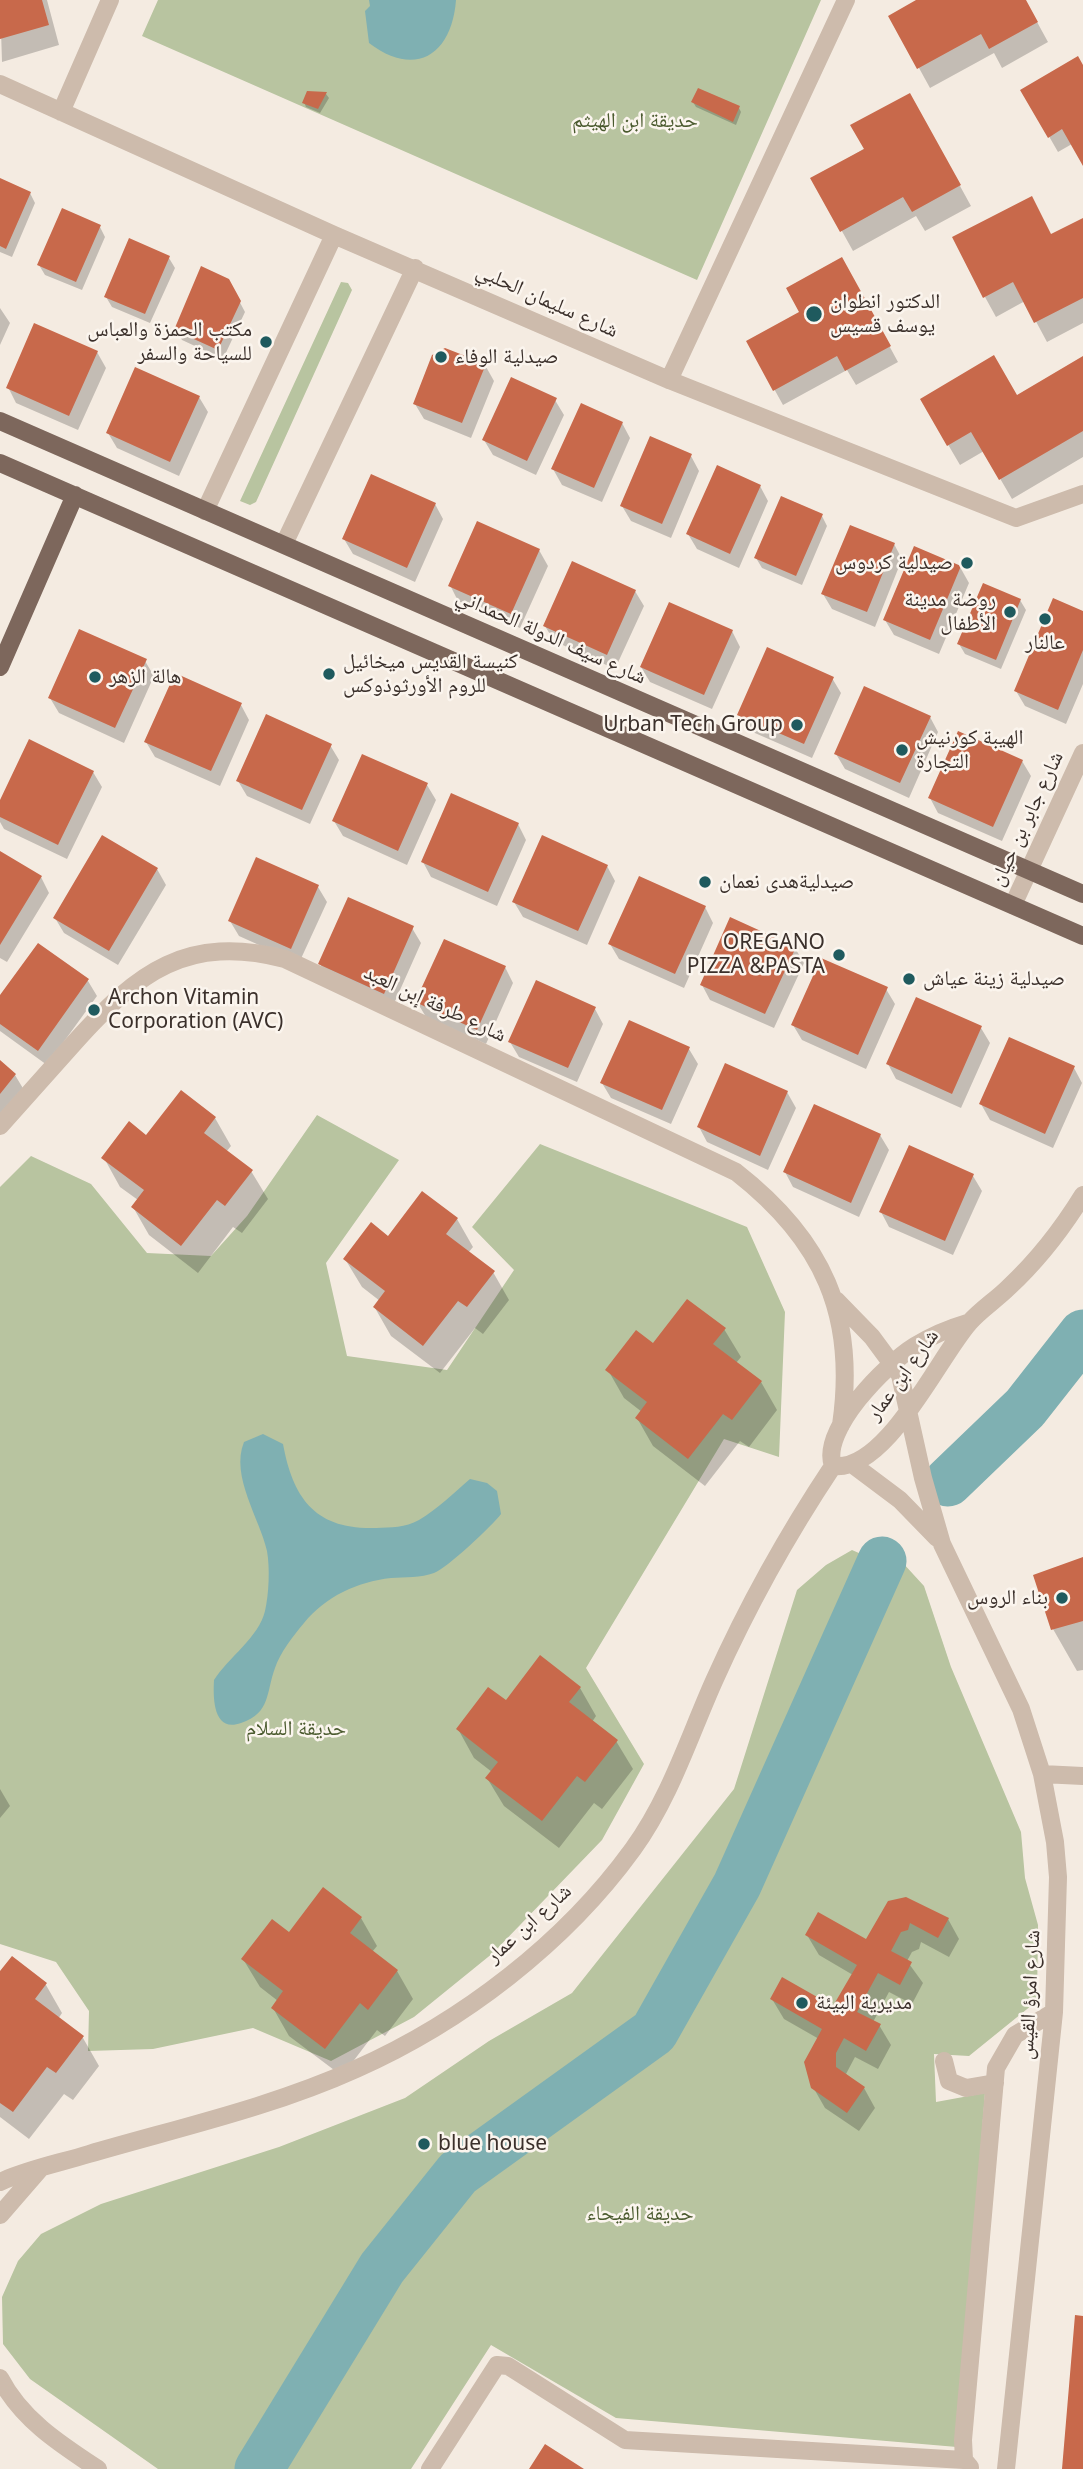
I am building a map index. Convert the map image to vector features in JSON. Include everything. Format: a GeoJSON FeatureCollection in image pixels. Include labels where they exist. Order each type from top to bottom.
{"type":"FeatureCollection","features":[{"type":"Feature","properties":{"kind":"main road","name":"شارع سيف الدولة الحمداني"},"geometry":{"type":"LineString","coordinates":[[0,421],[1083,894]]}},
{"type":"Feature","properties":{"kind":"main road"},"geometry":{"type":"LineString","coordinates":[[0,463],[1083,936]]}},
{"type":"Feature","properties":{"kind":"main road"},"geometry":{"type":"LineString","coordinates":[[0,667],[75,495]]}},
{"type":"Feature","properties":{"kind":"street"},"geometry":{"type":"LineString","coordinates":[[61,112],[110,0]]}},
{"type":"Feature","properties":{"kind":"street"},"geometry":{"type":"LineString","coordinates":[[669,380],[846,0]]}},
{"type":"Feature","properties":{"kind":"street","name":"شارع سليمان الحلبي"},"geometry":{"type":"LineString","coordinates":[[0,84],[669,380],[1016,518],[1083,494]]}},
{"type":"Feature","properties":{"kind":"street"},"geometry":{"type":"LineString","coordinates":[[205,511],[334,234]]}},
{"type":"Feature","properties":{"kind":"street"},"geometry":{"type":"LineString","coordinates":[[284,544],[415,268]]}},
{"type":"Feature","properties":{"kind":"street","name":"شارع جابر بن حيان"},"geometry":{"type":"LineString","coordinates":[[1013,905],[1083,753]]}},
{"type":"Feature","properties":{"kind":"street","name":"شارع طرفة إبن العبد"},"geometry":{"type":"LineString","coordinates":[[0,1126],[128,986],[170,963],[216,952],[263,953],[307,968],[736,1172],[768,1197],[796,1228],[819,1264],[836,1300],[846,1362],[841,1425]]}},
{"type":"Feature","properties":{"kind":"street","name":"شارع ابن عمار"},"geometry":{"type":"LineString","coordinates":[[852,1464],[876,1447],[908,1412],[970,1322],[1024,1273],[1083,1195]]}},
{"type":"Feature","properties":{"kind":"street","name":"شارع طرفة إبن العبد"},"geometry":{"type":"LineString","coordinates":[[836,1300],[893,1362],[900,1375],[942,1544]]}},
{"type":"Feature","properties":{"kind":"street","name":"شارع ابن عمار"},"geometry":{"type":"LineString","coordinates":[[4,2177],[39,2170],[313,2088],[360,2068],[448,2018],[529,1958],[567,1924],[634,1848],[689,1744],[739,1626],[782,1546],[833,1466],[830,1449],[841,1425],[893,1362],[931,1337],[970,1322]]}},
{"type":"Feature","properties":{"kind":"street"},"geometry":{"type":"LineString","coordinates":[[833,1466],[852,1464],[900,1500],[942,1544]]}},
{"type":"Feature","properties":{"kind":"street","name":"شارع امرؤ القيس"},"geometry":{"type":"LineString","coordinates":[[942,1544],[1021,1709],[1042,1774],[1058,1877],[1054,2012],[1006,2469]]}},
{"type":"Feature","properties":{"kind":"street"},"geometry":{"type":"LineString","coordinates":[[1042,1774],[1083,1776]]}},
{"type":"Feature","properties":{"kind":"street"},"geometry":{"type":"LineString","coordinates":[[429,2469],[488,2374],[497,2365],[508,2366],[625,2440],[967,2464],[996,2068],[1003,2051],[1015,2035],[1054,2012]]}},
{"type":"Feature","properties":{"kind":"street"},"geometry":{"type":"LineString","coordinates":[[944,2061],[949,2081],[966,2088],[995,2083]]}},
{"type":"Feature","properties":{"kind":"street"},"geometry":{"type":"LineString","coordinates":[[0,2215],[39,2170]]}},
{"type":"Feature","properties":{"kind":"street"},"geometry":{"type":"LineString","coordinates":[[0,2378],[9,2396],[28,2418],[98,2469]]}},
{"type":"Feature","properties":{"kind":"green space","name":"حديقة ابن الهيثم"},"geometry":{"type":"Polygon","coordinates":[[[158,0],[821,0],[697,280],[142,36],[158,0]]]}},
{"type":"Feature","properties":{"kind":"green space"},"geometry":{"type":"Polygon","coordinates":[[[341,282],[348,283],[352,290],[256,502],[250,505],[240,501],[341,282]]]}},
{"type":"Feature","properties":{"kind":"green space","name":"حديقة السلام"},"geometry":{"type":"Polygon","coordinates":[[[317,1115],[399,1160],[326,1263],[347,1356],[447,1370],[514,1270],[472,1227],[540,1144],[747,1227],[785,1312],[779,1457],[724,1439],[586,1668],[644,1764],[602,1840],[493,1953],[414,2017],[331,2061],[253,2028],[153,2049],[88,2051],[89,2011],[56,1962],[0,1944],[0,1187],[31,1156],[91,1184],[147,1253],[211,1256],[247,1216],[317,1115]]]}},
{"type":"Feature","properties":{"kind":"green space","name":"حديقة الفيحاء"},"geometry":{"type":"Polygon","coordinates":[[[852,1550],[868,1557],[717,1888],[650,2001],[682,2019],[764,1870],[880,1589],[902,1562],[924,1586],[951,1667],[1021,1832],[1025,1878],[1038,1925],[1037,2001],[969,2056],[934,2054],[936,2102],[985,2093],[957,2447],[616,2418],[491,2345],[411,2469],[158,2469],[30,2379],[3,2344],[2,2297],[18,2261],[41,2234],[101,2204],[279,2147],[405,2098],[489,2041],[572,1993],[734,1789],[797,1590],[826,1565],[852,1550]]]}},
{"type":"Feature","properties":{"kind":"water"},"geometry":{"type":"Polygon","coordinates":[[[369,0],[456,0],[453,19],[439,47],[429,55],[402,59],[386,54],[369,43],[365,11],[370,6],[369,0]]]}},
{"type":"Feature","properties":{"kind":"water"},"geometry":{"type":"Polygon","coordinates":[[[263,1434],[283,1444],[293,1480],[310,1507],[322,1517],[337,1523],[376,1528],[408,1524],[432,1511],[470,1479],[487,1483],[497,1491],[501,1514],[440,1570],[418,1577],[391,1578],[366,1583],[343,1592],[322,1605],[283,1651],[263,1708],[251,1719],[232,1725],[220,1719],[217,1712],[214,1680],[256,1630],[265,1611],[269,1573],[267,1551],[243,1483],[241,1469],[244,1442],[263,1434]]]}},
{"type":"Feature","properties":{"kind":"building"},"geometry":{"type":"Polygon","coordinates":[[[0,0],[42,0],[49,25],[0,39],[0,0]]]}},
{"type":"Feature","properties":{"kind":"building"},"geometry":{"type":"Polygon","coordinates":[[[916,0],[1026,0],[1038,22],[989,49],[981,34],[917,69],[888,16],[916,0]]]}},
{"type":"Feature","properties":{"kind":"building"},"geometry":{"type":"Polygon","coordinates":[[[1078,56],[1083,65],[1083,166],[1062,129],[1048,138],[1020,90],[1078,56]]]}},
{"type":"Feature","properties":{"kind":"building"},"geometry":{"type":"Polygon","coordinates":[[[698,88],[740,106],[733,122],[691,102],[698,88]]]}},
{"type":"Feature","properties":{"kind":"building"},"geometry":{"type":"Polygon","coordinates":[[[307,91],[327,92],[318,109],[302,103],[307,91]]]}},
{"type":"Feature","properties":{"kind":"building"},"geometry":{"type":"Polygon","coordinates":[[[910,93],[961,185],[912,212],[903,197],[840,232],[810,178],[864,149],[850,125],[910,93]]]}},
{"type":"Feature","properties":{"kind":"building"},"geometry":{"type":"Polygon","coordinates":[[[0,178],[31,192],[6,249],[0,246],[0,178]]]}},
{"type":"Feature","properties":{"kind":"building"},"geometry":{"type":"Polygon","coordinates":[[[1032,196],[1051,234],[1083,218],[1083,298],[1034,323],[1013,282],[983,298],[952,237],[1032,196]]]}},
{"type":"Feature","properties":{"kind":"building"},"geometry":{"type":"Polygon","coordinates":[[[62,208],[101,225],[76,282],[37,265],[62,208]]]}},
{"type":"Feature","properties":{"kind":"building"},"geometry":{"type":"Polygon","coordinates":[[[129,238],[170,256],[145,314],[104,297],[129,238]]]}},
{"type":"Feature","properties":{"kind":"building"},"geometry":{"type":"Polygon","coordinates":[[[842,257],[891,346],[845,371],[837,356],[773,391],[746,341],[799,312],[786,288],[842,257]]]}},
{"type":"Feature","properties":{"kind":"building"},"geometry":{"type":"Polygon","coordinates":[[[201,266],[229,279],[241,301],[218,350],[174,330],[201,266]]]}},
{"type":"Feature","properties":{"kind":"building"},"geometry":{"type":"Polygon","coordinates":[[[34,323],[98,351],[69,416],[6,388],[34,323]]]}},
{"type":"Feature","properties":{"kind":"building"},"geometry":{"type":"Polygon","coordinates":[[[445,348],[486,364],[462,423],[413,404],[432,355],[445,348]]]}},
{"type":"Feature","properties":{"kind":"building"},"geometry":{"type":"Polygon","coordinates":[[[994,355],[1017,395],[1083,356],[1083,431],[999,480],[971,432],[947,446],[920,399],[994,355]]]}},
{"type":"Feature","properties":{"kind":"building"},"geometry":{"type":"Polygon","coordinates":[[[135,367],[200,396],[170,462],[106,433],[135,367]]]}},
{"type":"Feature","properties":{"kind":"building"},"geometry":{"type":"Polygon","coordinates":[[[511,377],[557,398],[527,461],[482,440],[511,377]]]}},
{"type":"Feature","properties":{"kind":"building"},"geometry":{"type":"Polygon","coordinates":[[[581,403],[623,422],[594,488],[551,469],[581,403]]]}},
{"type":"Feature","properties":{"kind":"building"},"geometry":{"type":"Polygon","coordinates":[[[650,436],[692,454],[662,524],[620,506],[650,436]]]}},
{"type":"Feature","properties":{"kind":"building"},"geometry":{"type":"Polygon","coordinates":[[[717,465],[761,485],[730,554],[686,534],[717,465]]]}},
{"type":"Feature","properties":{"kind":"building"},"geometry":{"type":"Polygon","coordinates":[[[371,474],[436,503],[407,568],[342,539],[371,474]]]}},
{"type":"Feature","properties":{"kind":"building"},"geometry":{"type":"Polygon","coordinates":[[[781,496],[823,514],[796,576],[754,558],[781,496]]]}},
{"type":"Feature","properties":{"kind":"building"},"geometry":{"type":"Polygon","coordinates":[[[477,521],[540,549],[511,614],[448,586],[477,521]]]}},
{"type":"Feature","properties":{"kind":"building"},"geometry":{"type":"Polygon","coordinates":[[[850,525],[895,543],[867,612],[821,594],[850,525]]]}},
{"type":"Feature","properties":{"kind":"building"},"geometry":{"type":"Polygon","coordinates":[[[914,546],[961,566],[930,640],[883,620],[914,546]]]}},
{"type":"Feature","properties":{"kind":"building"},"geometry":{"type":"Polygon","coordinates":[[[572,561],[636,590],[607,655],[543,626],[572,561]]]}},
{"type":"Feature","properties":{"kind":"building"},"geometry":{"type":"Polygon","coordinates":[[[983,583],[1021,599],[996,660],[957,644],[983,583]]]}},
{"type":"Feature","properties":{"kind":"building"},"geometry":{"type":"Polygon","coordinates":[[[1053,598],[1083,611],[1083,650],[1058,710],[1014,691],[1053,598]]]}},
{"type":"Feature","properties":{"kind":"building"},"geometry":{"type":"Polygon","coordinates":[[[669,602],[733,630],[704,695],[640,667],[669,602]]]}},
{"type":"Feature","properties":{"kind":"building"},"geometry":{"type":"Polygon","coordinates":[[[79,629],[147,659],[115,728],[48,698],[79,629]]]}},
{"type":"Feature","properties":{"kind":"building"},"geometry":{"type":"Polygon","coordinates":[[[767,647],[834,677],[804,744],[737,715],[767,647]]]}},
{"type":"Feature","properties":{"kind":"building"},"geometry":{"type":"Polygon","coordinates":[[[175,673],[242,703],[211,771],[144,742],[175,673]]]}},
{"type":"Feature","properties":{"kind":"building"},"geometry":{"type":"Polygon","coordinates":[[[864,686],[931,716],[900,783],[834,754],[864,686]]]}},
{"type":"Feature","properties":{"kind":"building"},"geometry":{"type":"Polygon","coordinates":[[[266,714],[332,744],[302,810],[236,781],[266,714]]]}},
{"type":"Feature","properties":{"kind":"building"},"geometry":{"type":"Polygon","coordinates":[[[958,731],[1023,760],[993,827],[928,798],[958,731]]]}},
{"type":"Feature","properties":{"kind":"building"},"geometry":{"type":"Polygon","coordinates":[[[29,739],[94,771],[58,845],[0,817],[0,800],[29,739]]]}},
{"type":"Feature","properties":{"kind":"building"},"geometry":{"type":"Polygon","coordinates":[[[362,754],[428,783],[398,851],[332,821],[362,754]]]}},
{"type":"Feature","properties":{"kind":"building"},"geometry":{"type":"Polygon","coordinates":[[[451,793],[519,823],[488,892],[421,862],[451,793]]]}},
{"type":"Feature","properties":{"kind":"building"},"geometry":{"type":"Polygon","coordinates":[[[102,835],[158,868],[109,951],[53,918],[102,835]]]}},
{"type":"Feature","properties":{"kind":"building"},"geometry":{"type":"Polygon","coordinates":[[[542,835],[608,865],[578,931],[512,902],[542,835]]]}},
{"type":"Feature","properties":{"kind":"building"},"geometry":{"type":"Polygon","coordinates":[[[0,851],[42,876],[0,945],[0,851]]]}},
{"type":"Feature","properties":{"kind":"building"},"geometry":{"type":"Polygon","coordinates":[[[256,857],[319,885],[291,949],[228,921],[256,857]]]}},
{"type":"Feature","properties":{"kind":"building"},"geometry":{"type":"Polygon","coordinates":[[[639,876],[706,906],[675,974],[608,944],[639,876]]]}},
{"type":"Feature","properties":{"kind":"building"},"geometry":{"type":"Polygon","coordinates":[[[348,897],[414,926],[384,994],[318,964],[348,897]]]}},
{"type":"Feature","properties":{"kind":"building"},"geometry":{"type":"Polygon","coordinates":[[[730,917],[796,947],[765,1014],[700,985],[730,917]]]}},
{"type":"Feature","properties":{"kind":"building"},"geometry":{"type":"Polygon","coordinates":[[[444,939],[506,966],[477,1030],[415,1002],[444,939]]]}},
{"type":"Feature","properties":{"kind":"building"},"geometry":{"type":"Polygon","coordinates":[[[38,943],[89,979],[38,1051],[0,1024],[0,995],[38,943]]]}},
{"type":"Feature","properties":{"kind":"building"},"geometry":{"type":"Polygon","coordinates":[[[821,958],[888,987],[858,1055],[791,1025],[821,958]]]}},
{"type":"Feature","properties":{"kind":"building"},"geometry":{"type":"Polygon","coordinates":[[[536,980],[596,1007],[568,1068],[508,1042],[536,980]]]}},
{"type":"Feature","properties":{"kind":"building"},"geometry":{"type":"Polygon","coordinates":[[[916,997],[982,1026],[952,1094],[886,1064],[916,997]]]}},
{"type":"Feature","properties":{"kind":"building"},"geometry":{"type":"Polygon","coordinates":[[[629,1020],[690,1047],[662,1110],[600,1083],[629,1020]]]}},
{"type":"Feature","properties":{"kind":"building"},"geometry":{"type":"Polygon","coordinates":[[[1009,1037],[1075,1066],[1045,1134],[979,1104],[1009,1037]]]}},
{"type":"Feature","properties":{"kind":"building"},"geometry":{"type":"Polygon","coordinates":[[[0,1060],[16,1074],[0,1094],[0,1060]]]}},
{"type":"Feature","properties":{"kind":"building"},"geometry":{"type":"Polygon","coordinates":[[[725,1063],[788,1091],[760,1156],[697,1127],[725,1063]]]}},
{"type":"Feature","properties":{"kind":"building"},"geometry":{"type":"Polygon","coordinates":[[[181,1090],[216,1117],[204,1133],[253,1170],[225,1206],[217,1200],[181,1246],[131,1207],[144,1190],[101,1158],[129,1121],[146,1135],[181,1090]]]}},
{"type":"Feature","properties":{"kind":"building"},"geometry":{"type":"Polygon","coordinates":[[[814,1104],[881,1134],[851,1203],[783,1172],[814,1104]]]}},
{"type":"Feature","properties":{"kind":"building"},"geometry":{"type":"Polygon","coordinates":[[[909,1145],[974,1174],[945,1241],[879,1212],[909,1145]]]}},
{"type":"Feature","properties":{"kind":"building"},"geometry":{"type":"Polygon","coordinates":[[[422,1191],[458,1218],[446,1234],[495,1271],[467,1307],[458,1301],[423,1346],[373,1307],[385,1291],[343,1259],[371,1222],[388,1236],[422,1191]]]}},
{"type":"Feature","properties":{"kind":"building"},"geometry":{"type":"Polygon","coordinates":[[[687,1299],[726,1328],[713,1344],[762,1381],[732,1420],[723,1414],[688,1459],[635,1418],[647,1402],[605,1370],[636,1330],[653,1343],[687,1299]]]}},
{"type":"Feature","properties":{"kind":"building","name":"بناء الروس"},"geometry":{"type":"Polygon","coordinates":[[[1083,1557],[1083,1621],[1051,1630],[1033,1575],[1083,1557]]]}},
{"type":"Feature","properties":{"kind":"building"},"geometry":{"type":"Polygon","coordinates":[[[540,1655],[581,1687],[569,1702],[618,1740],[585,1782],[577,1776],[542,1821],[485,1778],[498,1762],[456,1729],[488,1687],[506,1700],[540,1655]]]}},
{"type":"Feature","properties":{"kind":"building"},"geometry":{"type":"Polygon","coordinates":[[[323,1887],[362,1917],[350,1933],[398,1970],[368,2010],[360,2003],[325,2049],[271,2008],[283,1991],[241,1959],[272,1919],[289,1932],[323,1887]]]}},
{"type":"Feature","properties":{"kind":"building","name":"مديرية البيئة"},"geometry":{"type":"Polygon","coordinates":[[[906,1897],[949,1918],[938,1938],[910,1923],[908,1930],[901,1932],[891,1951],[912,1962],[900,1985],[878,1973],[857,2012],[881,2024],[866,2051],[844,2038],[836,2053],[836,2067],[865,2087],[847,2113],[811,2088],[804,2062],[822,2029],[770,1999],[782,1977],[833,2006],[857,1965],[805,1935],[818,1912],[866,1939],[888,1901],[906,1897]]]}},
{"type":"Feature","properties":{"kind":"building"},"geometry":{"type":"Polygon","coordinates":[[[12,1956],[47,1983],[35,1999],[84,2036],[56,2073],[47,2067],[13,2112],[0,2103],[0,1971],[12,1956]]]}},
{"type":"Feature","properties":{"kind":"building"},"geometry":{"type":"Polygon","coordinates":[[[1075,2315],[1083,2316],[1083,2469],[1062,2469],[1075,2315]]]}},
{"type":"Feature","properties":{"kind":"building"},"geometry":{"type":"Polygon","coordinates":[[[545,2444],[584,2469],[529,2469],[545,2444]]]}},
{"type":"Feature","properties":{"kind":"waterway"},"geometry":{"type":"LineString","coordinates":[[948,1482],[1025,1408],[1083,1334]]}},
{"type":"Feature","properties":{"kind":"waterway"},"geometry":{"type":"LineString","coordinates":[[259,2469],[382,2268],[458,2173],[654,2032],[737,1885],[882,1561]]}},
{"type":"Feature","properties":{"kind":"place","name":"الدكتور انطوان يوسف قسيس"},"geometry":{"type":"Point","coordinates":[814,314]}},
{"type":"Feature","properties":{"kind":"place","name":"مكتب الحمزة والعباس للسياحة والسفر"},"geometry":{"type":"Point","coordinates":[266,342]}},
{"type":"Feature","properties":{"kind":"place","name":"صيدلية الوفاء"},"geometry":{"type":"Point","coordinates":[441,357]}},
{"type":"Feature","properties":{"kind":"place","name":"صيدلية كردوس"},"geometry":{"type":"Point","coordinates":[967,563]}},
{"type":"Feature","properties":{"kind":"place","name":"روضة مدينة الأطفال"},"geometry":{"type":"Point","coordinates":[1010,612]}},
{"type":"Feature","properties":{"kind":"place","name":"عالنار"},"geometry":{"type":"Point","coordinates":[1045,619]}},
{"type":"Feature","properties":{"kind":"place","name":"كنيسة القديس ميخائيل للروم الأورثوذوكس"},"geometry":{"type":"Point","coordinates":[329,674]}},
{"type":"Feature","properties":{"kind":"place","name":"هالة الزهر"},"geometry":{"type":"Point","coordinates":[95,677]}},
{"type":"Feature","properties":{"kind":"place","name":"Urban Tech Group"},"geometry":{"type":"Point","coordinates":[797,725]}},
{"type":"Feature","properties":{"kind":"place","name":"الهيبة كورنيش التجارة"},"geometry":{"type":"Point","coordinates":[902,750]}},
{"type":"Feature","properties":{"kind":"place","name":"صيدليةهدى نعمان"},"geometry":{"type":"Point","coordinates":[705,882]}},
{"type":"Feature","properties":{"kind":"place","name":"OREGANO PIZZA &PASTA"},"geometry":{"type":"Point","coordinates":[839,955]}},
{"type":"Feature","properties":{"kind":"place","name":"صيدلية زينة عياش"},"geometry":{"type":"Point","coordinates":[909,979]}},
{"type":"Feature","properties":{"kind":"place","name":"Archon Vitamin Corporation (AVC)"},"geometry":{"type":"Point","coordinates":[94,1010]}},
{"type":"Feature","properties":{"kind":"place","name":"بناء الروس"},"geometry":{"type":"Point","coordinates":[1062,1598]}},
{"type":"Feature","properties":{"kind":"place","name":"مديرية البيئة"},"geometry":{"type":"Point","coordinates":[802,2003]}},
{"type":"Feature","properties":{"kind":"place","name":"blue house"},"geometry":{"type":"Point","coordinates":[424,2144]}}]}
